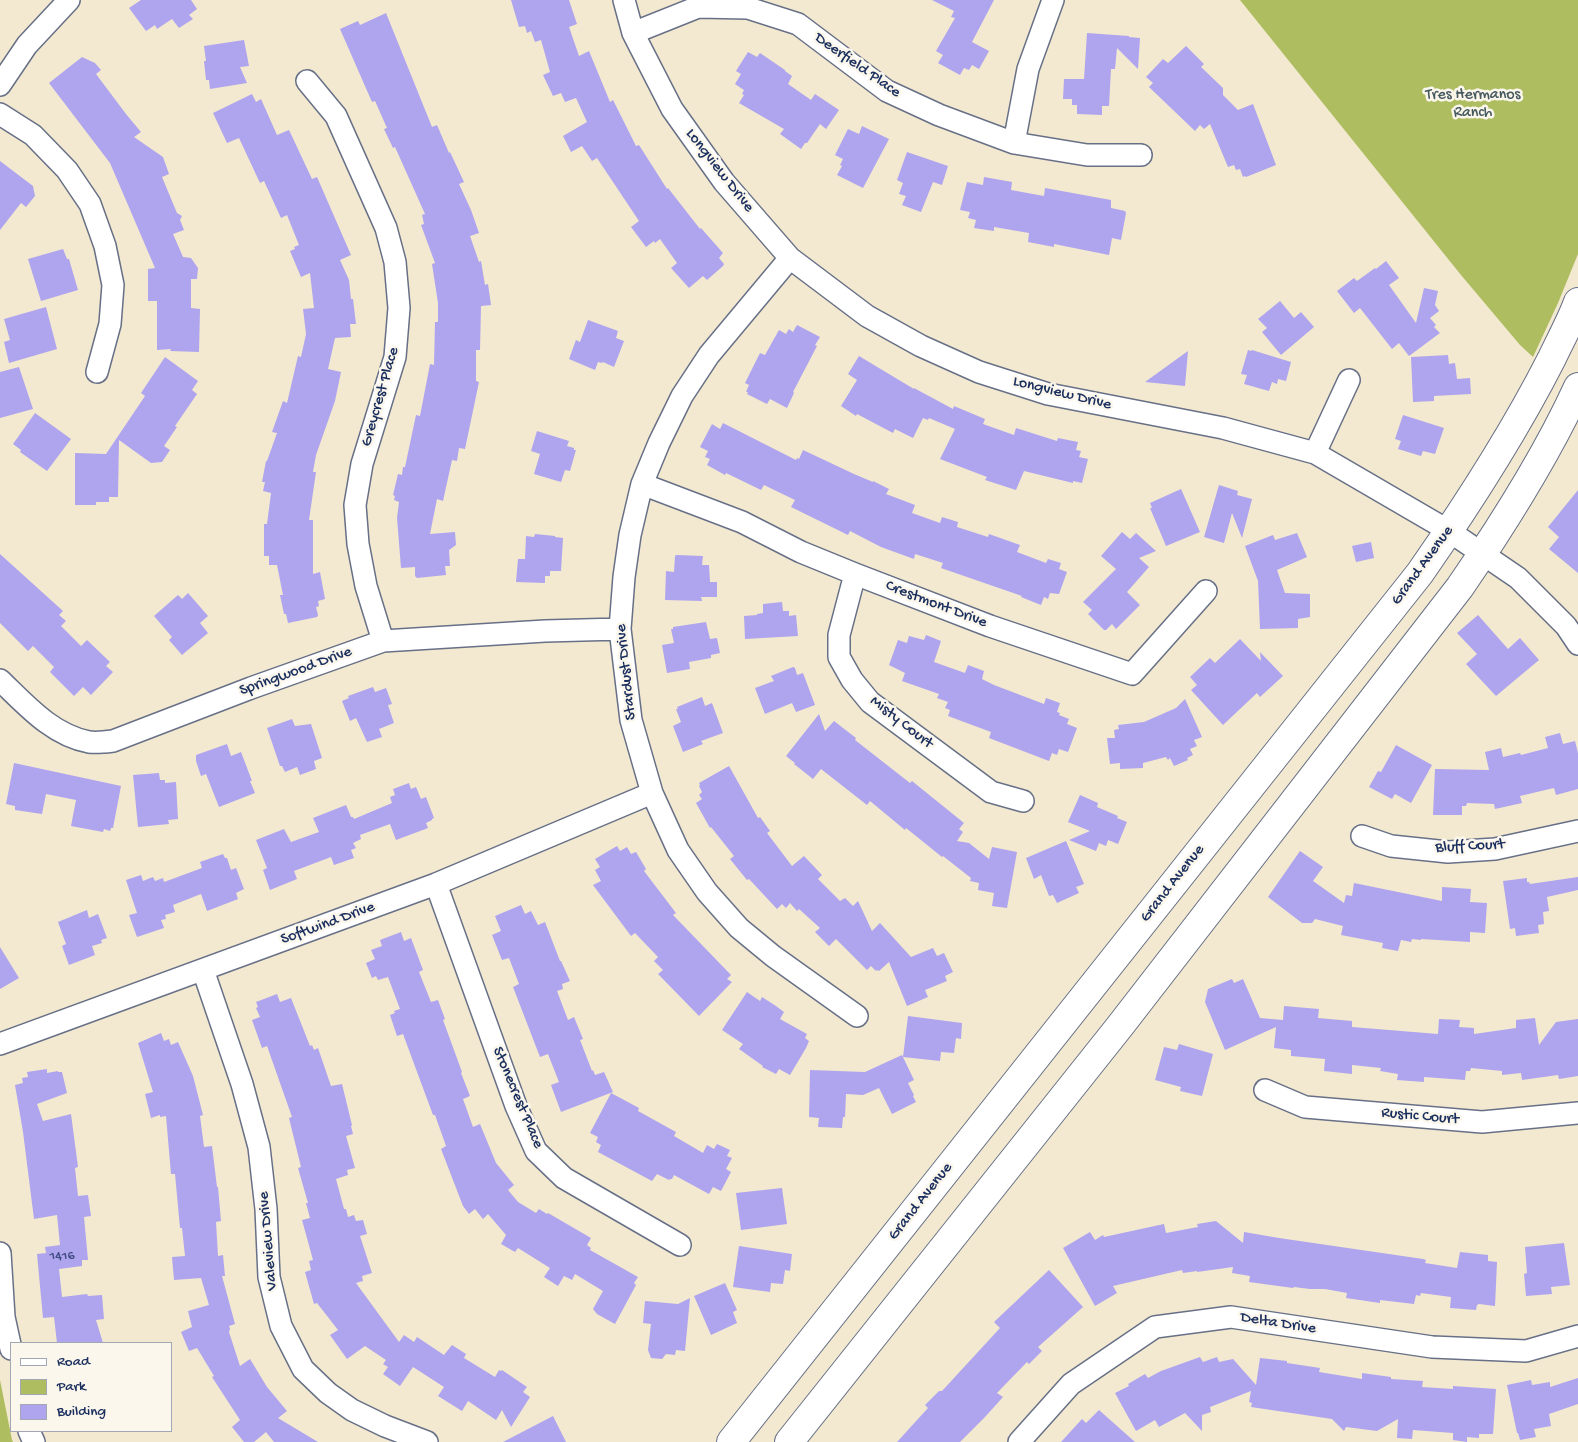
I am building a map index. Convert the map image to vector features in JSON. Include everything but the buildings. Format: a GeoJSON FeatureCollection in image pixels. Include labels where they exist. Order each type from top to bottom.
{"type":"FeatureCollection","features":[{"type":"Feature","properties":{"kind":"main road","name":"Grand Avenue"},"geometry":{"type":"LineString","coordinates":[[731,1442],[1413,581],[1449,531],[1509,437],[1532,396],[1578,302]]}},
{"type":"Feature","properties":{"kind":"main road"},"geometry":{"type":"LineString","coordinates":[[789,1442],[1126,1018],[1460,587],[1507,517],[1578,387]]}},
{"type":"Feature","properties":{"kind":"street"},"geometry":{"type":"LineString","coordinates":[[0,86],[28,45],[69,0]]}},
{"type":"Feature","properties":{"kind":"street","name":"Longview Drive"},"geometry":{"type":"LineString","coordinates":[[624,0],[633,33],[672,109],[724,182],[790,258],[867,316],[921,346],[979,372],[1048,394],[1223,428],[1315,453],[1449,531],[1518,578],[1566,626],[1578,644]]}},
{"type":"Feature","properties":{"kind":"street"},"geometry":{"type":"LineString","coordinates":[[1014,143],[1028,69],[1053,0]]}},
{"type":"Feature","properties":{"kind":"street","name":"Deerfield Place"},"geometry":{"type":"LineString","coordinates":[[633,33],[698,7],[748,8],[798,24],[887,91],[939,115],[1014,143],[1088,155],[1140,155]]}},
{"type":"Feature","properties":{"kind":"street","name":"Greycrest Place"},"geometry":{"type":"LineString","coordinates":[[307,81],[336,116],[386,228],[395,262],[399,308],[395,357],[362,464],[355,505],[359,553],[366,586],[383,641]]}},
{"type":"Feature","properties":{"kind":"street"},"geometry":{"type":"LineString","coordinates":[[0,114],[32,136],[67,170],[90,204],[105,246],[113,285],[110,324],[97,372]]}},
{"type":"Feature","properties":{"kind":"street","name":"Stardust Drive"},"geometry":{"type":"LineString","coordinates":[[790,258],[709,355],[692,379],[659,443],[642,484],[630,534],[620,629],[631,720],[652,793],[678,850],[707,892],[739,928],[773,956],[857,1016]]}},
{"type":"Feature","properties":{"kind":"street"},"geometry":{"type":"LineString","coordinates":[[1315,453],[1349,380]]}},
{"type":"Feature","properties":{"kind":"street","name":"Crestmont Drive"},"geometry":{"type":"LineString","coordinates":[[642,484],[742,522],[801,552],[855,574],[990,626],[1132,674],[1206,591]]}},
{"type":"Feature","properties":{"kind":"street","name":"Misty Court"},"geometry":{"type":"LineString","coordinates":[[855,574],[839,635],[839,657],[852,680],[870,702],[991,792],[1023,801]]}},
{"type":"Feature","properties":{"kind":"street","name":"Springwood Drive"},"geometry":{"type":"LineString","coordinates":[[0,680],[42,720],[66,734],[89,742],[112,742],[251,688],[383,641],[545,631],[620,629]]}},
{"type":"Feature","properties":{"kind":"street","name":"Softwind Drive"},"geometry":{"type":"LineString","coordinates":[[0,1044],[436,884],[652,793]]}},
{"type":"Feature","properties":{"kind":"street","name":"Bluff Court"},"geometry":{"type":"LineString","coordinates":[[1362,836],[1391,846],[1448,852],[1495,849],[1578,831]]}},
{"type":"Feature","properties":{"kind":"street","name":"Stonecrest Place"},"geometry":{"type":"LineString","coordinates":[[436,884],[516,1106],[536,1151],[564,1178],[680,1245]]}},
{"type":"Feature","properties":{"kind":"street","name":"Valeview Drive"},"geometry":{"type":"LineString","coordinates":[[203,970],[242,1084],[259,1147],[266,1209],[269,1277],[281,1326],[304,1369],[328,1393],[352,1410],[385,1426],[427,1442]]}},
{"type":"Feature","properties":{"kind":"street","name":"Rustic Court"},"geometry":{"type":"LineString","coordinates":[[1265,1090],[1305,1107],[1482,1122],[1578,1113]]}},
{"type":"Feature","properties":{"kind":"street"},"geometry":{"type":"LineString","coordinates":[[0,1253],[4,1317],[10,1344]]}},
{"type":"Feature","properties":{"kind":"street","name":"Delta Drive"},"geometry":{"type":"LineString","coordinates":[[1018,1442],[1071,1384],[1155,1327],[1232,1317],[1432,1347],[1526,1351],[1578,1336]]}},
{"type":"Feature","properties":{"kind":"green space","name":"Tres Hermanos Ranch"},"geometry":{"type":"Polygon","coordinates":[[[1240,0],[1578,0],[1578,254],[1533,357],[1520,345],[1461,275],[1240,0]]]}},
{"type":"Feature","properties":{"kind":"green space"},"geometry":{"type":"Polygon","coordinates":[[[0,1380],[13,1442],[0,1442],[0,1380]]]}}]}
